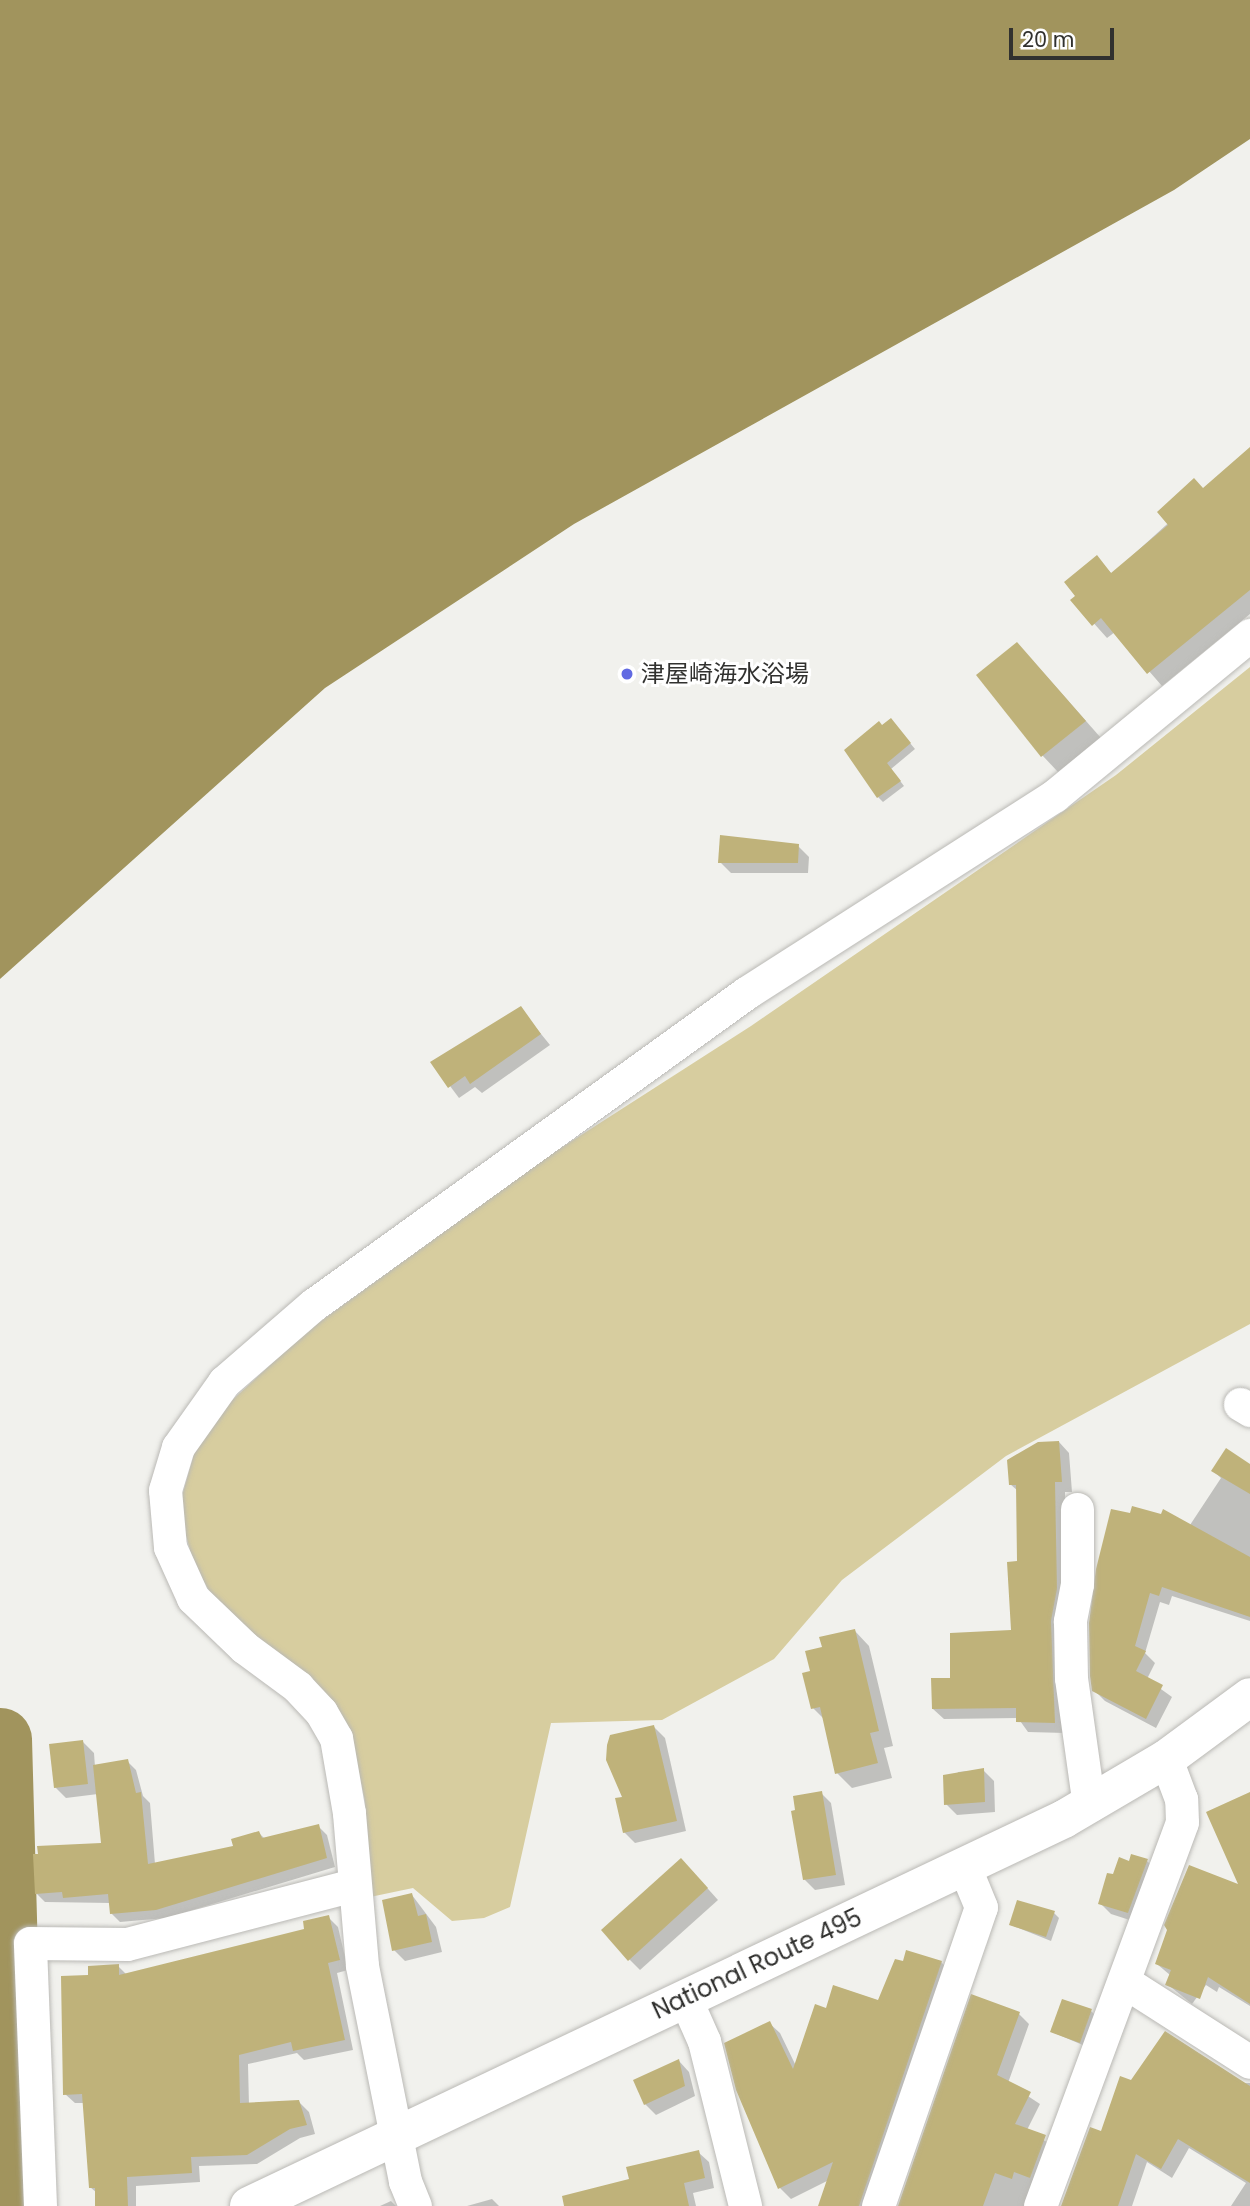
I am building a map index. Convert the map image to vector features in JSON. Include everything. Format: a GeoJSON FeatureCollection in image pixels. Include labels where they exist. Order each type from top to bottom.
{"type":"FeatureCollection","features":[{"type":"Feature","properties":{"kind":"highway","name":"National Route 495"},"geometry":{"type":"LineString","coordinates":[[249,2206],[1089,1806],[1166,1759],[1249,1699]]}},
{"type":"Feature","properties":{"kind":"street"},"geometry":{"type":"LineString","coordinates":[[415,2206],[405,2181],[362,1965],[349,1813],[336,1738],[321,1712],[298,1687],[244,1647],[193,1598],[170,1548],[164,1490],[178,1447],[224,1382],[313,1305],[746,993],[1054,796],[1250,635]]}},
{"type":"Feature","properties":{"kind":"street"},"geometry":{"type":"LineString","coordinates":[[1077,1509],[1071,1667],[1089,1806]]}},
{"type":"Feature","properties":{"kind":"street"},"geometry":{"type":"LineString","coordinates":[[1040,2206],[1182,1822],[1181,1800],[1166,1759]]}},
{"type":"Feature","properties":{"kind":"street"},"geometry":{"type":"LineString","coordinates":[[878,2206],[981,1908],[964,1867]]}},
{"type":"Feature","properties":{"kind":"street"},"geometry":{"type":"LineString","coordinates":[[40,2206],[30,1943],[127,1944],[354,1885]]}},
{"type":"Feature","properties":{"kind":"street"},"geometry":{"type":"LineString","coordinates":[[1125,1982],[1250,2062]]}},
{"type":"Feature","properties":{"kind":"street"},"geometry":{"type":"LineString","coordinates":[[685,1998],[704,2040],[745,2206]]}},
{"type":"Feature","properties":{"kind":"shaded area"},"geometry":{"type":"Polygon","coordinates":[[[0,0],[1250,0],[1250,139],[1174,190],[574,524],[325,688],[0,979],[0,0]]]}},
{"type":"Feature","properties":{"kind":"shaded area"},"geometry":{"type":"Polygon","coordinates":[[[1250,667],[1250,1324],[1006,1456],[842,1580],[774,1659],[662,1720],[551,1723],[510,1907],[484,1918],[452,1921],[413,1888],[370,1897],[365,1801],[351,1736],[213,1597],[194,1565],[182,1520],[182,1496],[198,1440],[215,1416],[306,1332],[550,1155],[751,1026],[1116,775],[1250,667]]]}},
{"type":"Feature","properties":{"kind":"building"},"geometry":{"type":"Polygon","coordinates":[[[1250,447],[1250,590],[1147,674],[1101,618],[1092,626],[1070,600],[1075,596],[1064,582],[1097,555],[1111,573],[1168,525],[1157,512],[1194,478],[1203,488],[1250,447]]]}},
{"type":"Feature","properties":{"kind":"building"},"geometry":{"type":"Polygon","coordinates":[[[1017,642],[1086,721],[1041,757],[976,675],[1017,642]]]}},
{"type":"Feature","properties":{"kind":"building"},"geometry":{"type":"Polygon","coordinates":[[[891,718],[911,743],[887,763],[901,781],[877,798],[844,750],[879,721],[882,725],[891,718]]]}},
{"type":"Feature","properties":{"kind":"building"},"geometry":{"type":"Polygon","coordinates":[[[720,835],[799,844],[798,863],[718,863],[720,835]]]}},
{"type":"Feature","properties":{"kind":"building"},"geometry":{"type":"Polygon","coordinates":[[[521,1006],[541,1034],[470,1084],[465,1076],[448,1088],[430,1062],[521,1006]]]}},
{"type":"Feature","properties":{"kind":"building"},"geometry":{"type":"Polygon","coordinates":[[[1059,1441],[1062,1482],[1055,1482],[1057,1589],[1051,1621],[1055,1723],[1016,1722],[1016,1708],[932,1709],[931,1678],[950,1678],[950,1633],[1011,1630],[1007,1562],[1017,1561],[1016,1485],[1009,1485],[1007,1460],[1038,1442],[1059,1441]]]}},
{"type":"Feature","properties":{"kind":"building"},"geometry":{"type":"Polygon","coordinates":[[[1226,1448],[1250,1464],[1250,1494],[1211,1471],[1226,1448]]]}},
{"type":"Feature","properties":{"kind":"building"},"geometry":{"type":"Polygon","coordinates":[[[1132,1506],[1161,1514],[1163,1509],[1250,1557],[1250,1617],[1162,1587],[1159,1596],[1150,1593],[1135,1646],[1146,1651],[1136,1671],[1163,1685],[1146,1719],[1092,1691],[1090,1676],[1089,1623],[1096,1569],[1111,1509],[1130,1513],[1132,1506]]]}},
{"type":"Feature","properties":{"kind":"building"},"geometry":{"type":"Polygon","coordinates":[[[855,1629],[879,1731],[870,1733],[878,1763],[835,1774],[820,1707],[811,1709],[802,1673],[810,1671],[805,1651],[822,1647],[819,1637],[855,1629]]]}},
{"type":"Feature","properties":{"kind":"building"},"geometry":{"type":"Polygon","coordinates":[[[654,1725],[677,1821],[623,1833],[615,1798],[622,1797],[606,1760],[607,1745],[610,1735],[654,1725]]]}},
{"type":"Feature","properties":{"kind":"building"},"geometry":{"type":"Polygon","coordinates":[[[83,1740],[88,1784],[54,1788],[49,1744],[83,1740]]]}},
{"type":"Feature","properties":{"kind":"building"},"geometry":{"type":"Polygon","coordinates":[[[128,1759],[136,1793],[141,1792],[148,1864],[233,1846],[231,1839],[259,1831],[262,1838],[319,1824],[327,1858],[156,1910],[110,1914],[108,1894],[63,1898],[62,1892],[35,1894],[33,1854],[38,1854],[37,1846],[101,1843],[93,1765],[128,1759]]]}},
{"type":"Feature","properties":{"kind":"building"},"geometry":{"type":"Polygon","coordinates":[[[984,1768],[985,1802],[944,1805],[943,1775],[984,1768]]]}},
{"type":"Feature","properties":{"kind":"building"},"geometry":{"type":"Polygon","coordinates":[[[822,1791],[836,1875],[803,1880],[791,1811],[795,1810],[793,1796],[822,1791]]]}},
{"type":"Feature","properties":{"kind":"building"},"geometry":{"type":"Polygon","coordinates":[[[1250,1792],[1250,2004],[1208,1977],[1200,1999],[1165,1985],[1171,1970],[1155,1964],[1167,1930],[1164,1925],[1189,1865],[1238,1884],[1206,1812],[1250,1792]]]}},
{"type":"Feature","properties":{"kind":"building"},"geometry":{"type":"Polygon","coordinates":[[[1131,1854],[1148,1859],[1128,1913],[1098,1904],[1107,1873],[1113,1874],[1119,1857],[1129,1861],[1131,1854]]]}},
{"type":"Feature","properties":{"kind":"building"},"geometry":{"type":"Polygon","coordinates":[[[681,1858],[708,1888],[628,1961],[601,1930],[681,1858]]]}},
{"type":"Feature","properties":{"kind":"building"},"geometry":{"type":"Polygon","coordinates":[[[412,1893],[418,1916],[426,1914],[432,1942],[392,1951],[382,1900],[412,1893]]]}},
{"type":"Feature","properties":{"kind":"building"},"geometry":{"type":"Polygon","coordinates":[[[1017,1900],[1055,1911],[1046,1937],[1009,1925],[1017,1900]]]}},
{"type":"Feature","properties":{"kind":"building"},"geometry":{"type":"Polygon","coordinates":[[[329,1915],[340,1960],[328,1963],[345,2040],[293,2051],[291,2042],[239,2055],[240,2103],[299,2100],[307,2125],[290,2129],[247,2155],[191,2157],[192,2173],[127,2177],[128,2206],[95,2206],[95,2188],[89,2188],[82,2094],[63,2095],[61,1976],[88,1975],[88,1966],[119,1964],[119,1975],[304,1929],[303,1921],[329,1915]]]}},
{"type":"Feature","properties":{"kind":"building"},"geometry":{"type":"Polygon","coordinates":[[[906,1950],[942,1961],[859,2206],[818,2206],[833,2162],[778,2189],[736,2090],[724,2043],[770,2021],[793,2069],[815,2004],[826,2008],[833,1985],[878,2000],[895,1959],[903,1961],[906,1950]]]}},
{"type":"Feature","properties":{"kind":"building"},"geometry":{"type":"Polygon","coordinates":[[[971,1994],[1020,2012],[997,2075],[1031,2092],[1015,2124],[1046,2135],[1030,2178],[1014,2172],[1012,2179],[995,2173],[983,2206],[898,2206],[971,1994]]]}},
{"type":"Feature","properties":{"kind":"building"},"geometry":{"type":"Polygon","coordinates":[[[1062,1999],[1092,2009],[1080,2043],[1050,2032],[1062,1999]]]}},
{"type":"Feature","properties":{"kind":"building"},"geometry":{"type":"Polygon","coordinates":[[[1165,2031],[1250,2086],[1250,2183],[1178,2139],[1161,2169],[1136,2154],[1118,2206],[1061,2206],[1090,2127],[1101,2131],[1120,2076],[1131,2080],[1165,2031]]]}},
{"type":"Feature","properties":{"kind":"building"},"geometry":{"type":"Polygon","coordinates":[[[679,2059],[685,2086],[644,2105],[633,2080],[679,2059]]]}},
{"type":"Feature","properties":{"kind":"building"},"geometry":{"type":"Polygon","coordinates":[[[699,2150],[705,2178],[684,2183],[689,2206],[564,2206],[562,2196],[629,2179],[626,2167],[699,2150]]]}},
{"type":"Feature","properties":{"kind":"waterway"},"geometry":{"type":"LineString","coordinates":[[0,1739],[13,2206]]}},
{"type":"Feature","properties":{"kind":"place","name":"津屋崎海水浴場"},"geometry":{"type":"Point","coordinates":[627,674]}}]}
